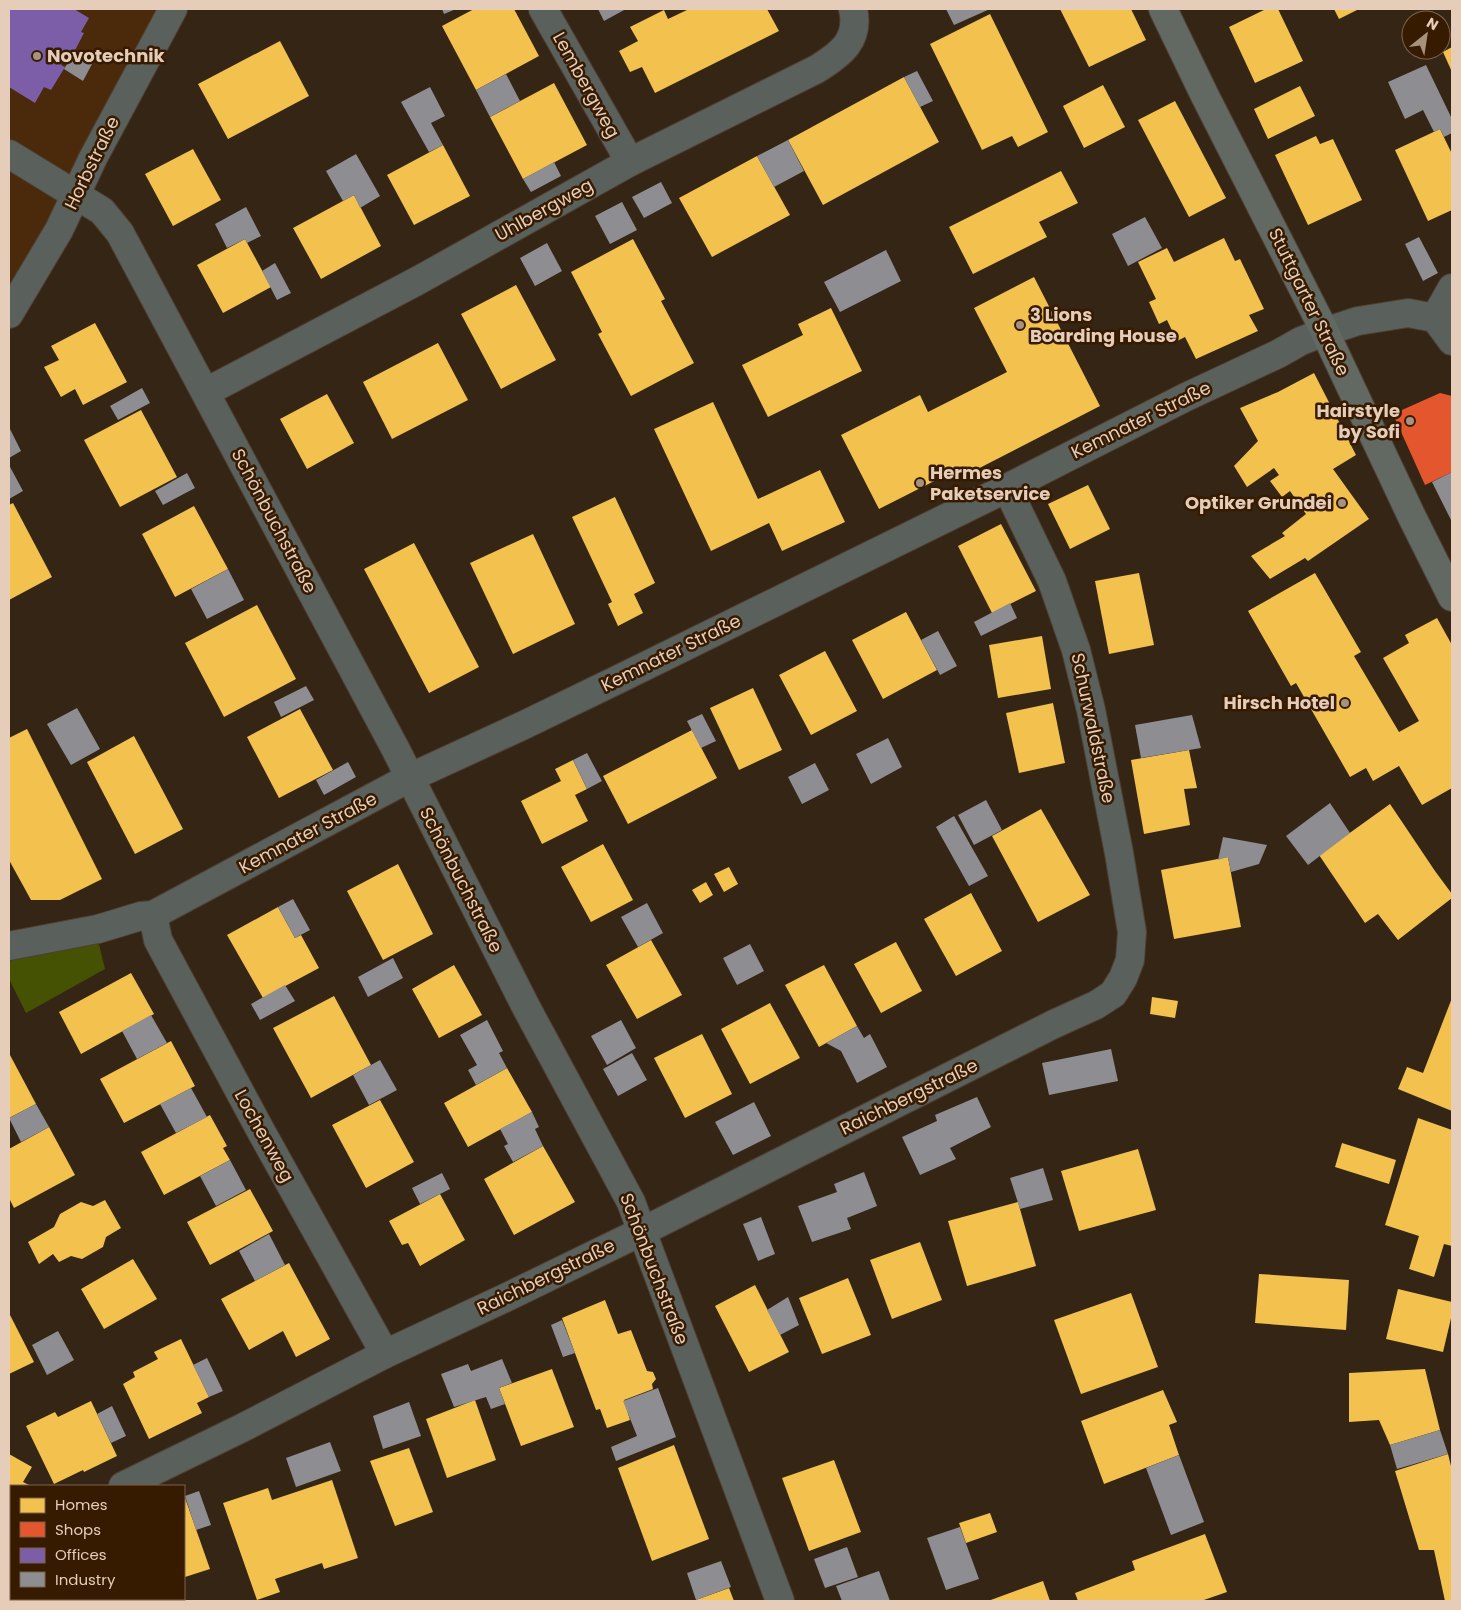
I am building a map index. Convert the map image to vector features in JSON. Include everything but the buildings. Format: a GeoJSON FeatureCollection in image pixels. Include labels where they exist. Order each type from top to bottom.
{"type":"FeatureCollection","features":[{"type":"Feature","properties":{"kind":"main road","name":"Stuttgarter Straße"},"geometry":{"type":"LineString","coordinates":[[1164,9],[1204,94],[1324,332],[1452,597]]}},
{"type":"Feature","properties":{"kind":"street","name":"Horbstraße"},"geometry":{"type":"LineString","coordinates":[[9,314],[59,230],[93,158],[172,9]]}},
{"type":"Feature","properties":{"kind":"street","name":"Lembergweg"},"geometry":{"type":"LineString","coordinates":[[543,9],[630,162]]}},
{"type":"Feature","properties":{"kind":"street","name":"Uhlbergweg"},"geometry":{"type":"LineString","coordinates":[[206,392],[419,280],[630,162],[817,69],[838,56],[851,39],[856,21],[852,9]]}},
{"type":"Feature","properties":{"kind":"street","name":"Schönbuchstraße"},"geometry":{"type":"LineString","coordinates":[[9,154],[102,210],[120,232],[206,392],[410,778],[526,1007],[631,1202],[780,1601]]}},
{"type":"Feature","properties":{"kind":"street"},"geometry":{"type":"LineString","coordinates":[[1452,288],[1435,318],[1452,341]]}},
{"type":"Feature","properties":{"kind":"street","name":"Kemnater Straße"},"geometry":{"type":"LineString","coordinates":[[9,946],[98,929],[153,914],[410,778],[533,721],[1007,488],[1186,397],[1324,332],[1358,321],[1408,313],[1435,318]]}},
{"type":"Feature","properties":{"kind":"street","name":"Schurwaldstraße"},"geometry":{"type":"LineString","coordinates":[[1007,488],[1052,581],[1064,612],[1091,710],[1130,914],[1132,945],[1130,960],[1123,978]]}},
{"type":"Feature","properties":{"kind":"street","name":"Lochenweg"},"geometry":{"type":"LineString","coordinates":[[153,914],[158,940],[262,1133],[385,1354]]}},
{"type":"Feature","properties":{"kind":"street","name":"Raichbergstraße"},"geometry":{"type":"LineString","coordinates":[[124,1485],[244,1427],[385,1354],[657,1224],[1054,1024],[1096,1005],[1113,994],[1123,978]]}},
{"type":"Feature","properties":{"kind":"shaded area"},"geometry":{"type":"Polygon","coordinates":[[[9,9],[166,9],[9,303],[9,9]]]}},
{"type":"Feature","properties":{"kind":"green space"},"geometry":{"type":"Polygon","coordinates":[[[98,940],[105,969],[26,1013],[10,981],[10,962],[19,956],[98,940]]]}},
{"type":"Feature","properties":{"kind":"place","name":"Novotechnik"},"geometry":{"type":"Point","coordinates":[37,56]}},
{"type":"Feature","properties":{"kind":"place","name":"3 Lions Boarding House"},"geometry":{"type":"Point","coordinates":[1020,325]}},
{"type":"Feature","properties":{"kind":"place","name":"Hairstyle by Sofi"},"geometry":{"type":"Point","coordinates":[1410,421]}},
{"type":"Feature","properties":{"kind":"place","name":"Hermes Paketservice"},"geometry":{"type":"Point","coordinates":[920,483]}},
{"type":"Feature","properties":{"kind":"place","name":"Optiker Grundei"},"geometry":{"type":"Point","coordinates":[1342,503]}},
{"type":"Feature","properties":{"kind":"place","name":"Hirsch Hotel"},"geometry":{"type":"Point","coordinates":[1345,703]}}]}
